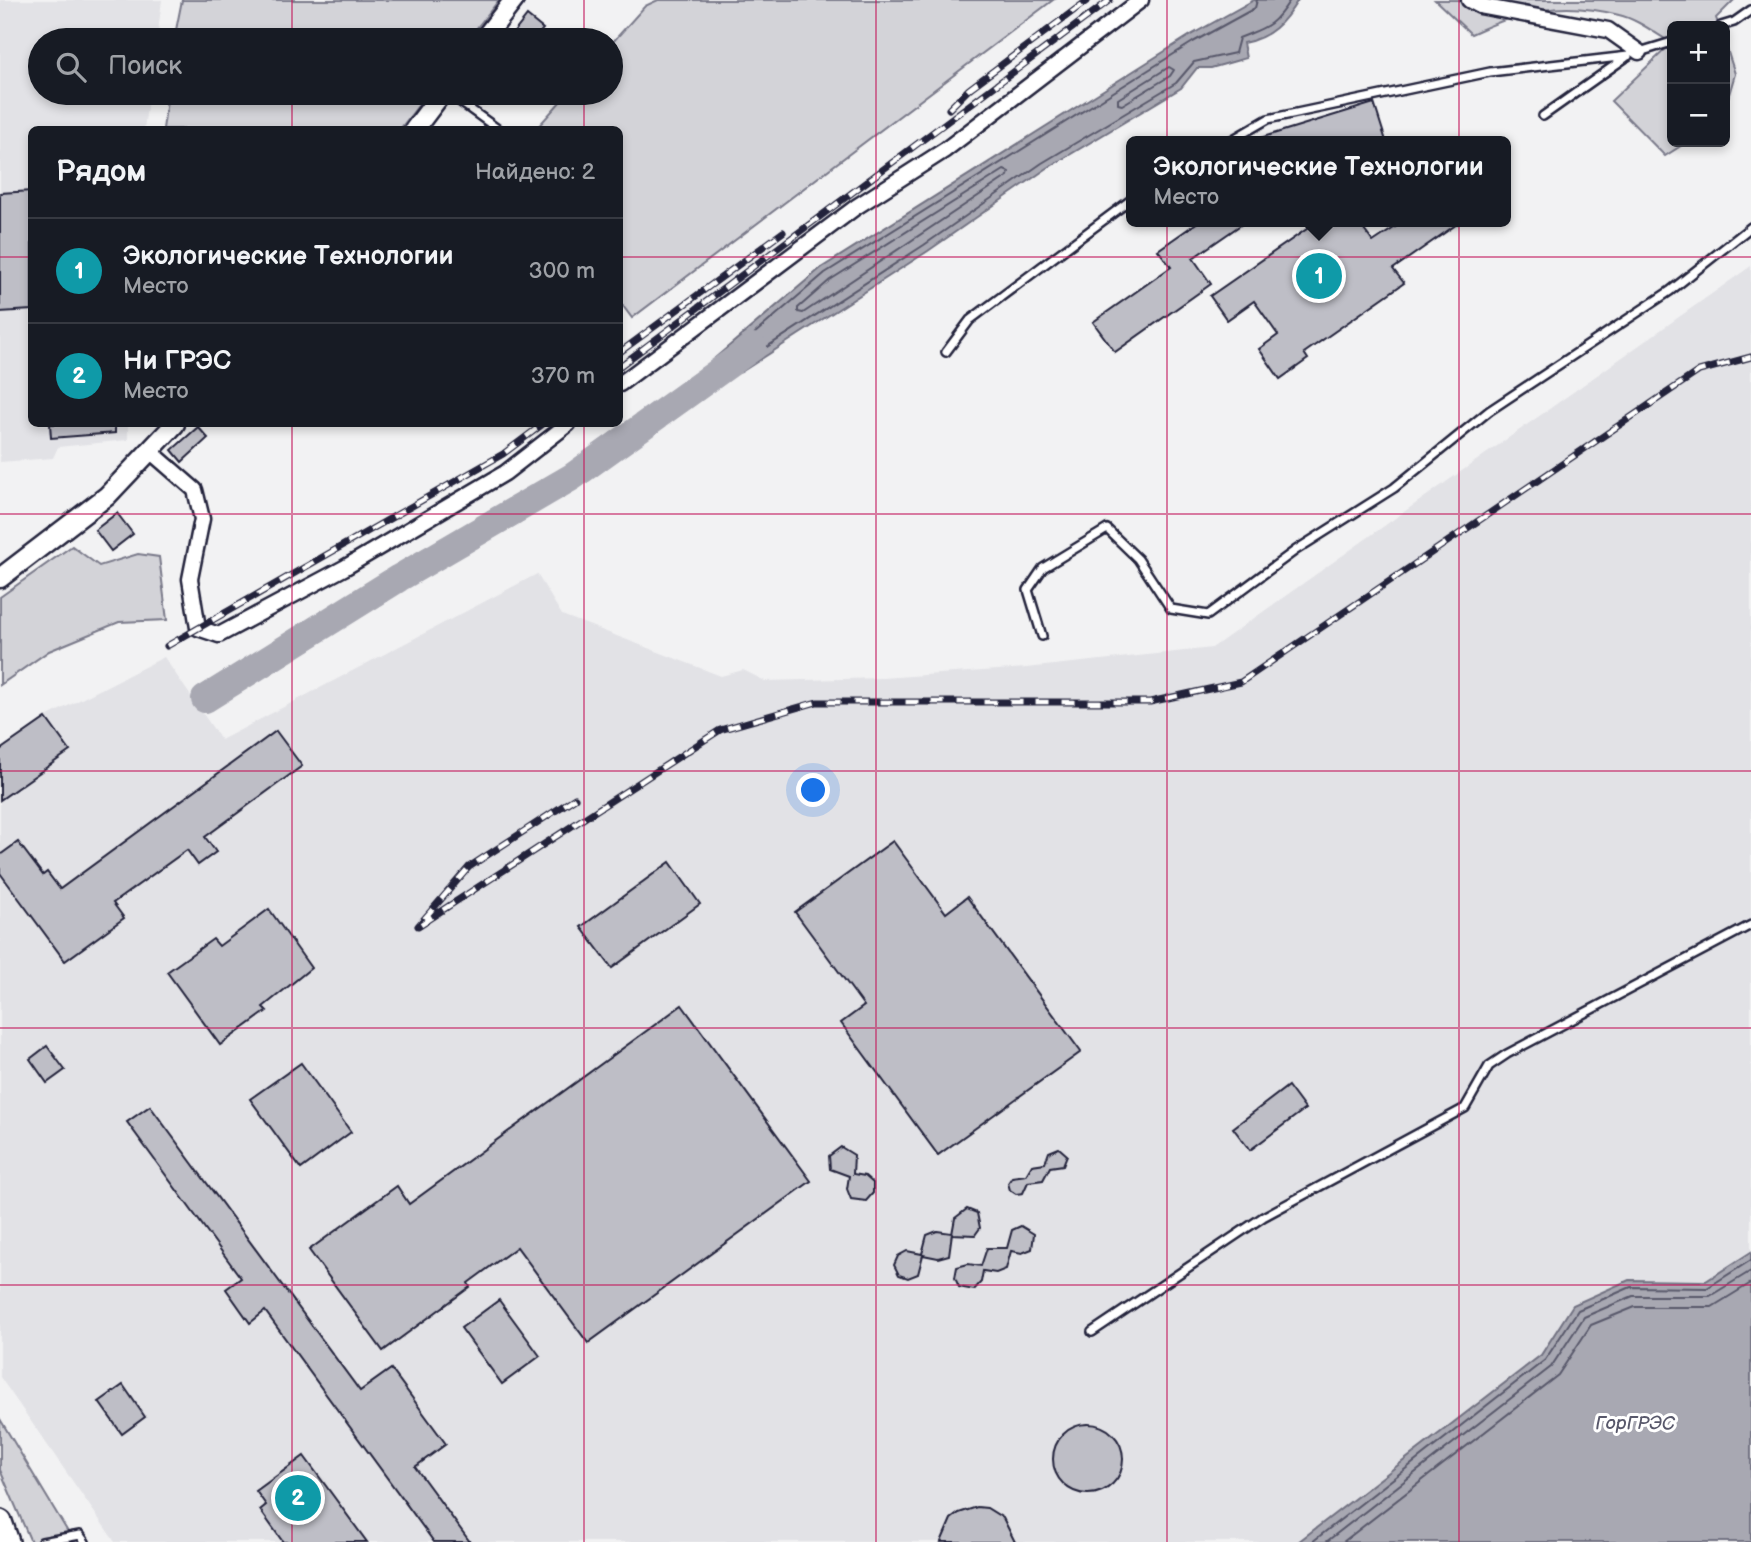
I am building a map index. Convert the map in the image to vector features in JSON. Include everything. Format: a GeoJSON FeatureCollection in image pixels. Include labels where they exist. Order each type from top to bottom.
{"type":"FeatureCollection","features":[{"type":"Feature","properties":{"kind":"main road"},"geometry":{"type":"LineString","coordinates":[[0,1522],[7,1542]]}},
{"type":"Feature","properties":{"kind":"street"},"geometry":{"type":"LineString","coordinates":[[492,28],[514,0]]}},
{"type":"Feature","properties":{"kind":"street"},"geometry":{"type":"LineString","coordinates":[[623,382],[856,208],[945,150],[1141,0]]}},
{"type":"Feature","properties":{"kind":"street"},"geometry":{"type":"LineString","coordinates":[[1469,0],[1480,6],[1608,30],[1634,54]]}},
{"type":"Feature","properties":{"kind":"street"},"geometry":{"type":"LineString","coordinates":[[417,126],[433,105]]}},
{"type":"Feature","properties":{"kind":"street"},"geometry":{"type":"LineString","coordinates":[[0,578],[107,496],[172,427]]}},
{"type":"Feature","properties":{"kind":"street"},"geometry":{"type":"LineString","coordinates":[[149,450],[195,490],[202,519],[190,579],[198,628],[219,635],[344,568],[505,472],[564,427]]}},
{"type":"Feature","properties":{"kind":"lane"},"geometry":{"type":"LineString","coordinates":[[1730,23],[1751,10]]}},
{"type":"Feature","properties":{"kind":"lane"},"geometry":{"type":"LineString","coordinates":[[1239,136],[1268,120],[1490,72],[1634,54],[1667,44]]}},
{"type":"Feature","properties":{"kind":"lane"},"geometry":{"type":"LineString","coordinates":[[1544,116],[1634,54]]}},
{"type":"Feature","properties":{"kind":"lane"},"geometry":{"type":"LineString","coordinates":[[465,105],[493,126]]}},
{"type":"Feature","properties":{"kind":"lane"},"geometry":{"type":"LineString","coordinates":[[946,352],[970,320],[1126,203]]}},
{"type":"Feature","properties":{"kind":"lane"},"geometry":{"type":"LineString","coordinates":[[1042,636],[1028,590],[1042,568],[1107,529],[1138,559],[1171,609],[1208,614],[1296,550],[1394,488],[1489,411],[1670,291],[1751,227]]}},
{"type":"Feature","properties":{"kind":"lane"},"geometry":{"type":"LineString","coordinates":[[1092,1332],[1264,1217],[1465,1108],[1489,1066],[1507,1054],[1751,925]]}},
{"type":"Feature","properties":{"kind":"lane"},"geometry":{"type":"LineString","coordinates":[[42,1542],[80,1535],[85,1542]]}},
{"type":"Feature","properties":{"kind":"shaded area"},"geometry":{"type":"Polygon","coordinates":[[[0,0],[162,0],[158,28],[28,28],[28,105],[147,105],[144,126],[28,126],[28,427],[128,427],[128,440],[58,447],[53,458],[0,462],[0,0]]]}},
{"type":"Feature","properties":{"kind":"shaded area"},"geometry":{"type":"Polygon","coordinates":[[[182,0],[499,0],[477,28],[176,28],[182,0]]]}},
{"type":"Feature","properties":{"kind":"shaded area"},"geometry":{"type":"Polygon","coordinates":[[[658,0],[1053,0],[632,318],[623,306],[623,126],[539,126],[557,105],[623,105],[623,31],[645,6],[658,0]]]}},
{"type":"Feature","properties":{"kind":"shaded area"},"geometry":{"type":"Polygon","coordinates":[[[1435,0],[1734,0],[1716,18],[1717,21],[1667,21],[1667,40],[1626,17],[1579,8],[1525,13],[1471,34],[1435,0]]]}},
{"type":"Feature","properties":{"kind":"shaded area"},"geometry":{"type":"Polygon","coordinates":[[[1667,48],[1667,147],[1679,147],[1665,156],[1611,101],[1667,48]]]}},
{"type":"Feature","properties":{"kind":"shaded area"},"geometry":{"type":"Polygon","coordinates":[[[1730,58],[1735,74],[1730,91],[1730,58]]]}},
{"type":"Feature","properties":{"kind":"shaded area"},"geometry":{"type":"Polygon","coordinates":[[[166,105],[419,105],[402,126],[163,126],[166,105]]]}},
{"type":"Feature","properties":{"kind":"shaded area"},"geometry":{"type":"Polygon","coordinates":[[[1751,266],[1751,1252],[1706,1281],[1629,1280],[1573,1305],[1541,1355],[1298,1542],[115,1542],[0,1377],[0,750],[46,717],[164,657],[221,740],[537,574],[562,615],[721,676],[743,670],[765,681],[882,678],[1026,668],[1212,648],[1751,266]]]}},
{"type":"Feature","properties":{"kind":"shaded area"},"geometry":{"type":"Polygon","coordinates":[[[72,546],[99,566],[138,554],[159,557],[167,620],[119,622],[49,651],[0,685],[0,597],[72,546]]]}},
{"type":"Feature","properties":{"kind":"shaded area"},"geometry":{"type":"Polygon","coordinates":[[[0,1419],[74,1542],[31,1542],[0,1470],[0,1419]]]}},
{"type":"Feature","properties":{"kind":"water"},"geometry":{"type":"Polygon","coordinates":[[[1254,0],[1298,0],[1287,16],[1269,33],[1243,43],[1246,58],[1211,68],[1197,68],[1181,88],[1046,169],[928,251],[741,372],[725,377],[715,358],[821,268],[1189,36],[1254,0]]]}},
{"type":"Feature","properties":{"kind":"water","name":"ГорГРЭС"},"geometry":{"type":"Polygon","coordinates":[[[1751,1252],[1751,1542],[1298,1542],[1541,1355],[1573,1305],[1629,1280],[1706,1281],[1751,1252]]]}},
{"type":"Feature","properties":{"kind":"building"},"geometry":{"type":"Polygon","coordinates":[[[527,16],[542,28],[518,28],[527,16]]]}},
{"type":"Feature","properties":{"kind":"building"},"geometry":{"type":"Polygon","coordinates":[[[1374,103],[1384,136],[1267,136],[1374,103]]]}},
{"type":"Feature","properties":{"kind":"building"},"geometry":{"type":"Polygon","coordinates":[[[28,191],[28,310],[0,312],[0,193],[28,191]]]}},
{"type":"Feature","properties":{"kind":"building"},"geometry":{"type":"Polygon","coordinates":[[[1191,227],[1238,227],[1193,258],[1211,284],[1115,352],[1093,322],[1171,267],[1158,250],[1191,227]]]}},
{"type":"Feature","properties":{"kind":"building"},"geometry":{"type":"Polygon","coordinates":[[[1310,227],[1362,227],[1373,242],[1396,227],[1453,227],[1393,269],[1404,283],[1304,353],[1308,359],[1280,379],[1259,349],[1278,335],[1254,301],[1227,320],[1210,296],[1310,227]]]}},
{"type":"Feature","properties":{"kind":"building"},"geometry":{"type":"Polygon","coordinates":[[[50,427],[115,427],[115,433],[51,438],[50,427]]]}},
{"type":"Feature","properties":{"kind":"building"},"geometry":{"type":"Polygon","coordinates":[[[198,427],[208,438],[182,462],[172,450],[198,427]]]}},
{"type":"Feature","properties":{"kind":"building"},"geometry":{"type":"Polygon","coordinates":[[[117,513],[133,534],[111,551],[95,530],[117,513]]]}},
{"type":"Feature","properties":{"kind":"building"},"geometry":{"type":"Polygon","coordinates":[[[46,718],[70,751],[0,800],[0,750],[46,718]]]}},
{"type":"Feature","properties":{"kind":"building"},"geometry":{"type":"Polygon","coordinates":[[[276,731],[302,766],[205,837],[216,852],[198,865],[187,850],[113,903],[124,918],[65,961],[0,873],[0,855],[18,842],[43,875],[47,872],[60,889],[276,731]]]}},
{"type":"Feature","properties":{"kind":"building"},"geometry":{"type":"Polygon","coordinates":[[[893,841],[946,913],[967,897],[1081,1052],[938,1155],[841,1023],[864,1006],[795,912],[893,841]]]}},
{"type":"Feature","properties":{"kind":"building"},"geometry":{"type":"Polygon","coordinates":[[[670,862],[700,904],[612,968],[581,927],[670,862]]]}},
{"type":"Feature","properties":{"kind":"building"},"geometry":{"type":"Polygon","coordinates":[[[269,909],[311,968],[263,1007],[267,1011],[220,1045],[167,972],[213,939],[219,946],[269,909]]]}},
{"type":"Feature","properties":{"kind":"building"},"geometry":{"type":"Polygon","coordinates":[[[682,1005],[811,1181],[588,1343],[517,1247],[468,1283],[470,1287],[383,1351],[309,1250],[397,1186],[409,1204],[682,1005]]]}},
{"type":"Feature","properties":{"kind":"building"},"geometry":{"type":"Polygon","coordinates":[[[47,1046],[65,1070],[47,1083],[30,1059],[47,1046]]]}},
{"type":"Feature","properties":{"kind":"building"},"geometry":{"type":"Polygon","coordinates":[[[301,1063],[351,1132],[301,1169],[250,1099],[301,1063]]]}},
{"type":"Feature","properties":{"kind":"building"},"geometry":{"type":"Polygon","coordinates":[[[1288,1086],[1305,1109],[1250,1150],[1233,1128],[1288,1086]]]}},
{"type":"Feature","properties":{"kind":"building"},"geometry":{"type":"Polygon","coordinates":[[[150,1106],[360,1391],[391,1369],[446,1444],[415,1467],[470,1542],[434,1542],[265,1311],[250,1323],[226,1289],[241,1278],[127,1122],[150,1106]]]}},
{"type":"Feature","properties":{"kind":"building"},"geometry":{"type":"Polygon","coordinates":[[[841,1147],[854,1155],[853,1174],[865,1176],[873,1183],[873,1193],[866,1201],[851,1199],[847,1189],[849,1176],[830,1169],[829,1156],[841,1147]]]}},
{"type":"Feature","properties":{"kind":"building"},"geometry":{"type":"Polygon","coordinates":[[[1059,1148],[1067,1155],[1063,1165],[1050,1167],[1043,1180],[1028,1182],[1023,1193],[1016,1194],[1010,1190],[1008,1183],[1012,1177],[1026,1175],[1032,1165],[1045,1163],[1049,1152],[1059,1148]]]}},
{"type":"Feature","properties":{"kind":"building"},"geometry":{"type":"Polygon","coordinates":[[[967,1209],[977,1213],[980,1228],[975,1235],[952,1234],[955,1218],[967,1209]]]}},
{"type":"Feature","properties":{"kind":"building"},"geometry":{"type":"Polygon","coordinates":[[[1021,1226],[1034,1234],[1032,1249],[1022,1253],[1011,1251],[1006,1269],[996,1273],[983,1271],[981,1282],[974,1290],[959,1287],[955,1278],[957,1267],[968,1264],[981,1266],[987,1248],[1007,1248],[1012,1230],[1021,1226]]]}},
{"type":"Feature","properties":{"kind":"building"},"geometry":{"type":"Polygon","coordinates":[[[937,1231],[952,1233],[949,1255],[938,1258],[923,1255],[918,1274],[908,1278],[899,1275],[894,1265],[898,1256],[907,1251],[922,1254],[927,1235],[937,1231]]]}},
{"type":"Feature","properties":{"kind":"building"},"geometry":{"type":"Polygon","coordinates":[[[499,1300],[540,1356],[502,1384],[461,1328],[499,1300]]]}},
{"type":"Feature","properties":{"kind":"building"},"geometry":{"type":"Polygon","coordinates":[[[123,1385],[145,1417],[122,1434],[99,1402],[123,1385]]]}},
{"type":"Feature","properties":{"kind":"building"},"geometry":{"type":"Polygon","coordinates":[[[1088,1424],[1113,1434],[1123,1459],[1113,1484],[1088,1494],[1063,1484],[1053,1459],[1063,1434],[1088,1424]]]}},
{"type":"Feature","properties":{"kind":"building"},"geometry":{"type":"Polygon","coordinates":[[[304,1456],[367,1542],[283,1542],[260,1510],[266,1505],[256,1491],[304,1456]]]}},
{"type":"Feature","properties":{"kind":"building"},"geometry":{"type":"Polygon","coordinates":[[[977,1507],[987,1508],[1003,1518],[1015,1542],[941,1542],[951,1519],[977,1507]]]}},
{"type":"Feature","properties":{"kind":"waterway"},"geometry":{"type":"LineString","coordinates":[[205,699],[399,578],[572,477],[753,347]]}},
{"type":"Feature","properties":{"kind":"railway"},"geometry":{"type":"LineString","coordinates":[[949,109],[969,89],[1088,0]]}},
{"type":"Feature","properties":{"kind":"railway"},"geometry":{"type":"LineString","coordinates":[[623,364],[1110,0]]}},
{"type":"Feature","properties":{"kind":"railway"},"geometry":{"type":"LineString","coordinates":[[623,350],[783,232]]}},
{"type":"Feature","properties":{"kind":"railway"},"geometry":{"type":"LineString","coordinates":[[575,798],[469,867],[418,926],[720,730],[817,702],[1150,702],[1241,682],[1699,371],[1751,357]]}},
{"type":"Feature","properties":{"kind":"railway"},"geometry":{"type":"LineString","coordinates":[[167,646],[503,454],[539,427]]}},
{"type":"Feature","properties":{"kind":"place","name":"Экологические Технологии"},"geometry":{"type":"Point","coordinates":[1319,276]}},
{"type":"Feature","properties":{"kind":"place","name":"Ни ГРЭС"},"geometry":{"type":"Point","coordinates":[298,1498]}}]}
